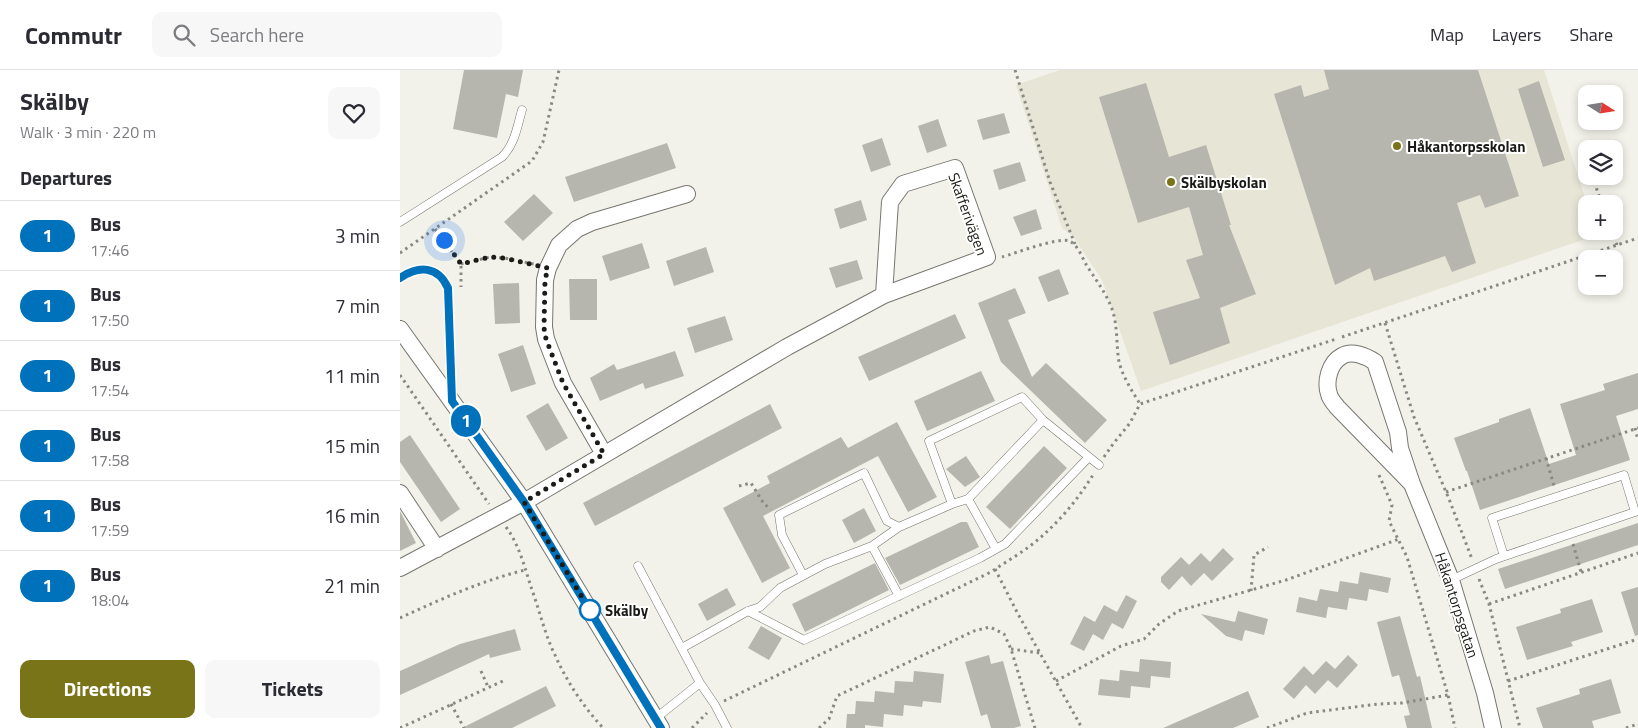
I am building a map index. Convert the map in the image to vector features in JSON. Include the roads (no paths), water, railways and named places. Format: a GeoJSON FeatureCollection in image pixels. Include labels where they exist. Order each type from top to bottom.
{"type":"FeatureCollection","features":[{"type":"Feature","properties":{"kind":"street","name":"Skafferivägen"},"geometry":{"type":"LineString","coordinates":[[400,568],[524,502],[787,347],[884,295],[987,257],[955,168],[903,184],[890,202],[884,295]]}},
{"type":"Feature","properties":{"kind":"street"},"geometry":{"type":"LineString","coordinates":[[604,454],[563,383],[546,339],[544,328],[545,280],[548,268],[559,245],[577,229],[592,222],[687,194]]}},
{"type":"Feature","properties":{"kind":"street"},"geometry":{"type":"LineString","coordinates":[[400,329],[524,502],[658,723]]}},
{"type":"Feature","properties":{"kind":"street","name":"Håkantorpsgatan"},"geometry":{"type":"LineString","coordinates":[[1412,484],[1337,407],[1329,396],[1327,385],[1328,373],[1342,356],[1354,354],[1366,356],[1375,362],[1412,484],[1451,580],[1485,693],[1493,728]]}},
{"type":"Feature","properties":{"kind":"street"},"geometry":{"type":"LineString","coordinates":[[400,493],[437,549]]}},
{"type":"Feature","properties":{"kind":"lane"},"geometry":{"type":"LineString","coordinates":[[400,222],[502,157],[509,150],[514,139],[522,110]]}},
{"type":"Feature","properties":{"kind":"lane"},"geometry":{"type":"LineString","coordinates":[[400,278],[417,269],[426,270],[436,273],[443,278],[448,288],[452,401]]}},
{"type":"Feature","properties":{"kind":"lane"},"geometry":{"type":"LineString","coordinates":[[952,504],[929,441],[1022,397],[1043,420],[1099,465]]}},
{"type":"Feature","properties":{"kind":"lane"},"geometry":{"type":"LineString","coordinates":[[682,648],[748,611],[760,607],[780,588],[804,575],[872,546],[899,527],[968,499],[1043,420]]}},
{"type":"Feature","properties":{"kind":"lane"},"geometry":{"type":"LineString","coordinates":[[748,611],[804,640],[1005,544],[1089,457]]}},
{"type":"Feature","properties":{"kind":"lane"},"geometry":{"type":"LineString","coordinates":[[804,575],[782,535],[779,515],[864,473],[887,520],[899,527]]}},
{"type":"Feature","properties":{"kind":"lane"},"geometry":{"type":"LineString","coordinates":[[1451,580],[1504,556],[1635,512],[1624,475],[1492,518],[1504,556]]}},
{"type":"Feature","properties":{"kind":"lane"},"geometry":{"type":"LineString","coordinates":[[968,499],[996,549]]}},
{"type":"Feature","properties":{"kind":"lane"},"geometry":{"type":"LineString","coordinates":[[872,546],[898,596]]}},
{"type":"Feature","properties":{"kind":"lane"},"geometry":{"type":"LineString","coordinates":[[638,566],[700,682],[727,728]]}},
{"type":"Feature","properties":{"kind":"lane"},"geometry":{"type":"LineString","coordinates":[[658,723],[700,682]]}},
{"type":"Feature","properties":{"kind":"place","name":"Håkantorpsskolan"},"geometry":{"type":"Point","coordinates":[1397,146]}},
{"type":"Feature","properties":{"kind":"place","name":"Skälbyskolan"},"geometry":{"type":"Point","coordinates":[1171,182]}},
{"type":"Feature","properties":{"kind":"place","name":"Skälby"},"geometry":{"type":"Point","coordinates":[590,610]}}]}
